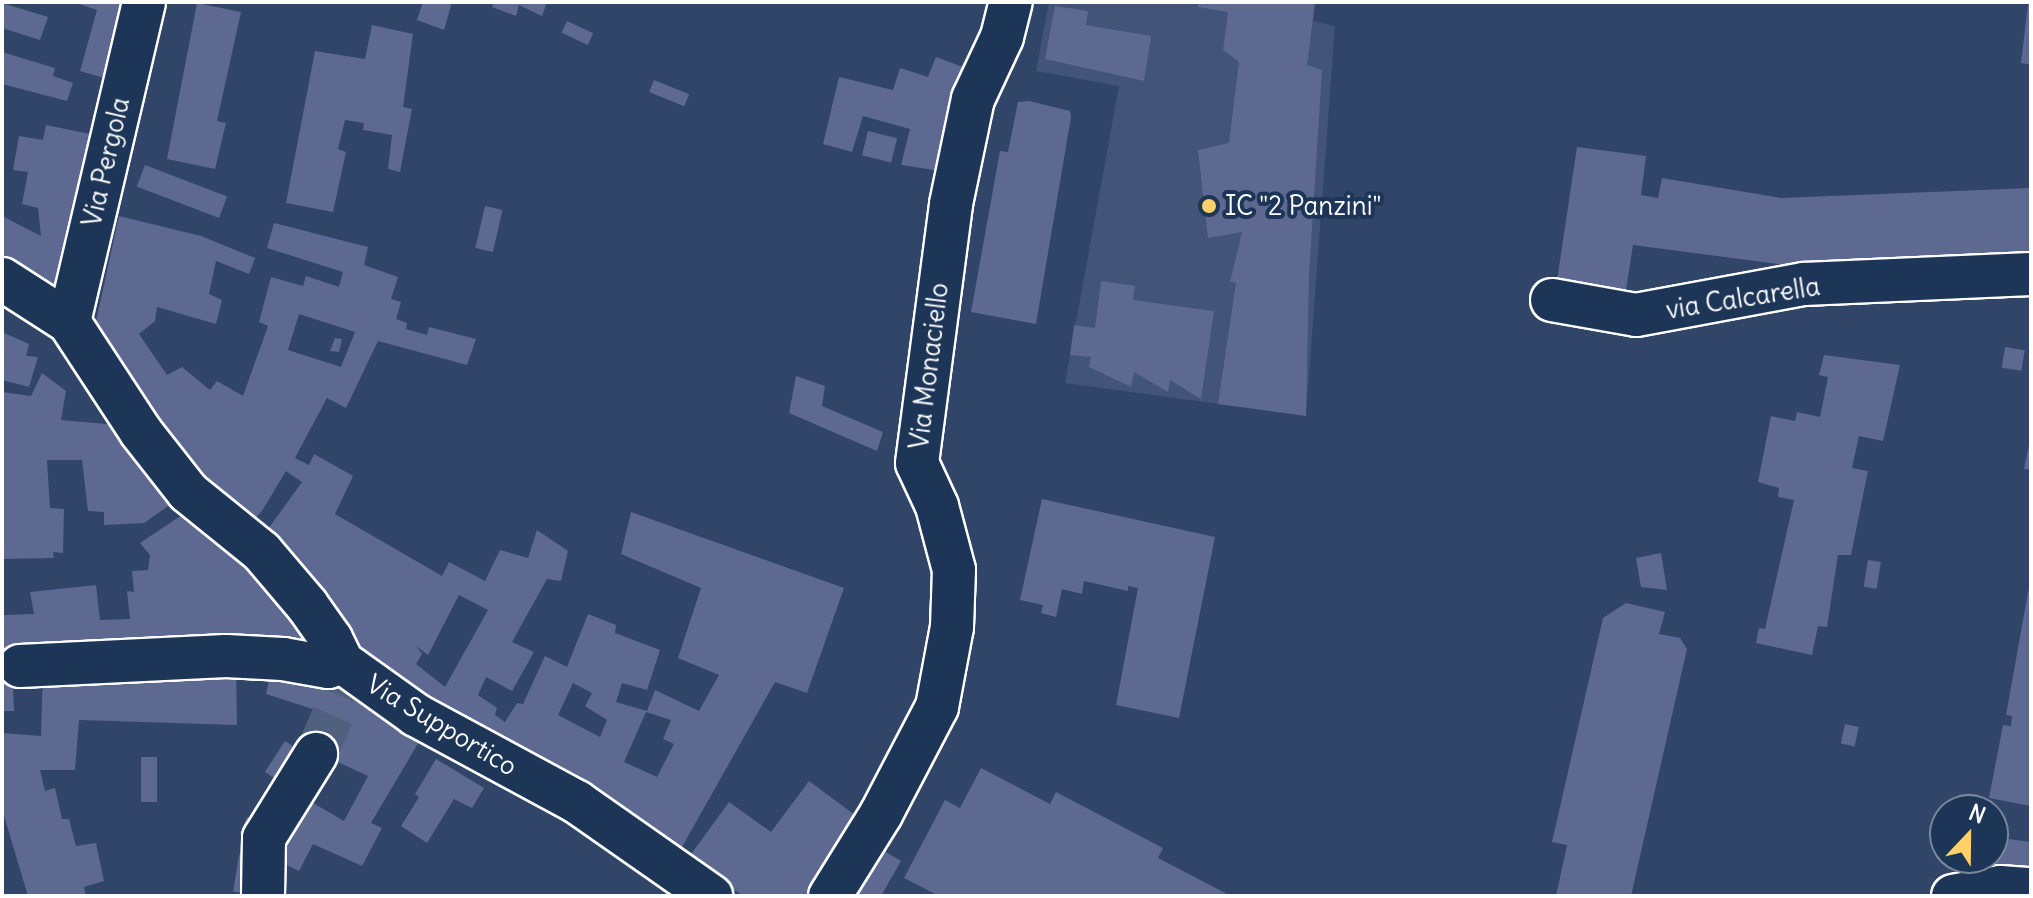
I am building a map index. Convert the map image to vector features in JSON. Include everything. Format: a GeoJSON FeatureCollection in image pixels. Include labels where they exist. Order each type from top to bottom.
{"type":"FeatureCollection","features":[{"type":"Feature","properties":{"kind":"street","name":"Via Pergola"},"geometry":{"type":"LineString","coordinates":[[69,322],[144,2]]}},
{"type":"Feature","properties":{"kind":"street","name":"Via Monaciello"},"geometry":{"type":"LineString","coordinates":[[830,896],[881,814],[937,707],[952,627],[954,570],[937,506],[917,463],[951,204],[973,99],[1002,37],[1011,2]]}},
{"type":"Feature","properties":{"kind":"street","name":"via Calcarella"},"geometry":{"type":"LineString","coordinates":[[1552,300],[1636,315],[1804,284],[2031,274]]}},
{"type":"Feature","properties":{"kind":"street"},"geometry":{"type":"LineString","coordinates":[[2,279],[69,322]]}},
{"type":"Feature","properties":{"kind":"street","name":"Via Supportico"},"geometry":{"type":"LineString","coordinates":[[69,322],[141,432],[188,492],[262,552],[307,605],[331,639],[342,662],[416,715],[577,802],[711,896]]}},
{"type":"Feature","properties":{"kind":"street"},"geometry":{"type":"LineString","coordinates":[[20,666],[226,656],[283,659],[328,667],[342,662]]}},
{"type":"Feature","properties":{"kind":"street"},"geometry":{"type":"LineString","coordinates":[[263,896],[264,838],[316,754]]}},
{"type":"Feature","properties":{"kind":"street"},"geometry":{"type":"LineString","coordinates":[[1971,894],[2000,887],[2031,889]]}},
{"type":"Feature","properties":{"kind":"shaded area","name":"IC \"2 Panzini\""},"geometry":{"type":"Polygon","coordinates":[[[1049,2],[1315,2],[1313,21],[1335,26],[1306,416],[1065,383],[1119,86],[1036,71],[1049,2]]]}},
{"type":"Feature","properties":{"kind":"building"},"geometry":{"type":"Polygon","coordinates":[[[73,2],[128,2],[111,80],[80,71],[97,10],[73,2]]]}},
{"type":"Feature","properties":{"kind":"building"},"geometry":{"type":"Polygon","coordinates":[[[423,2],[452,2],[444,30],[417,20],[423,2]]]}},
{"type":"Feature","properties":{"kind":"building"},"geometry":{"type":"Polygon","coordinates":[[[494,2],[547,2],[542,16],[519,5],[516,16],[492,7],[494,2]]]}},
{"type":"Feature","properties":{"kind":"building"},"geometry":{"type":"Polygon","coordinates":[[[1198,2],[1315,2],[1307,65],[1322,70],[1309,275],[1306,416],[1218,404],[1236,283],[1230,282],[1242,232],[1208,238],[1198,150],[1229,143],[1239,62],[1223,50],[1228,12],[1198,7],[1198,2]]]}},
{"type":"Feature","properties":{"kind":"building"},"geometry":{"type":"Polygon","coordinates":[[[2,3],[48,17],[40,40],[2,28],[2,3]]]}},
{"type":"Feature","properties":{"kind":"building"},"geometry":{"type":"Polygon","coordinates":[[[197,3],[241,12],[217,121],[226,123],[215,169],[167,159],[197,3]]]}},
{"type":"Feature","properties":{"kind":"building"},"geometry":{"type":"Polygon","coordinates":[[[2028,4],[2031,5],[2031,65],[2021,63],[2028,4]]]}},
{"type":"Feature","properties":{"kind":"building"},"geometry":{"type":"Polygon","coordinates":[[[1055,6],[1088,11],[1086,25],[1151,36],[1144,81],[1045,59],[1055,6]]]}},
{"type":"Feature","properties":{"kind":"building"},"geometry":{"type":"Polygon","coordinates":[[[567,21],[593,33],[588,45],[562,33],[567,21]]]}},
{"type":"Feature","properties":{"kind":"building"},"geometry":{"type":"Polygon","coordinates":[[[372,25],[413,34],[403,107],[412,109],[400,172],[388,169],[392,135],[363,130],[364,123],[345,120],[338,149],[346,152],[333,212],[286,203],[315,51],[365,59],[372,25]]]}},
{"type":"Feature","properties":{"kind":"building"},"geometry":{"type":"Polygon","coordinates":[[[2,52],[55,68],[53,76],[73,83],[67,101],[2,84],[2,52]]]}},
{"type":"Feature","properties":{"kind":"building"},"geometry":{"type":"Polygon","coordinates":[[[936,57],[971,70],[940,171],[901,165],[910,129],[863,116],[852,152],[823,144],[839,77],[893,90],[900,68],[928,77],[936,57]]]}},
{"type":"Feature","properties":{"kind":"building"},"geometry":{"type":"Polygon","coordinates":[[[654,80],[689,94],[684,106],[649,92],[654,80]]]}},
{"type":"Feature","properties":{"kind":"building"},"geometry":{"type":"Polygon","coordinates":[[[1029,101],[1070,111],[1071,117],[1036,324],[971,312],[1000,151],[1008,152],[1018,102],[1029,101]]]}},
{"type":"Feature","properties":{"kind":"building"},"geometry":{"type":"Polygon","coordinates":[[[46,125],[100,136],[61,305],[2,272],[2,216],[41,236],[38,208],[22,204],[28,172],[13,170],[19,136],[43,140],[46,125]]]}},
{"type":"Feature","properties":{"kind":"building"},"geometry":{"type":"Polygon","coordinates":[[[868,131],[897,138],[891,163],[862,155],[868,131]]]}},
{"type":"Feature","properties":{"kind":"building"},"geometry":{"type":"Polygon","coordinates":[[[1577,147],[1646,156],[1641,195],[1658,198],[1662,178],[1781,198],[2031,188],[2031,256],[1801,267],[1633,245],[1624,303],[1555,294],[1577,147]]]}},
{"type":"Feature","properties":{"kind":"building"},"geometry":{"type":"Polygon","coordinates":[[[145,165],[227,197],[219,218],[137,186],[145,165]]]}},
{"type":"Feature","properties":{"kind":"building"},"geometry":{"type":"Polygon","coordinates":[[[485,206],[503,210],[493,252],[475,248],[485,206]]]}},
{"type":"Feature","properties":{"kind":"building"},"geometry":{"type":"Polygon","coordinates":[[[119,216],[201,236],[255,258],[249,274],[216,261],[209,294],[222,300],[216,324],[157,307],[155,321],[139,334],[167,375],[182,367],[210,390],[217,381],[243,396],[268,326],[259,322],[271,277],[303,286],[306,276],[339,287],[343,272],[267,248],[274,223],[368,247],[364,265],[398,277],[391,299],[401,302],[396,319],[407,323],[406,329],[427,335],[429,327],[476,339],[467,365],[378,341],[346,408],[327,398],[295,458],[309,465],[314,454],[353,476],[335,514],[442,576],[449,562],[485,581],[500,550],[528,558],[537,530],[568,551],[561,581],[547,579],[512,642],[534,652],[512,691],[486,677],[478,695],[497,708],[495,715],[505,722],[517,703],[523,704],[545,656],[567,667],[588,614],[616,625],[615,633],[660,650],[647,690],[622,683],[616,702],[647,711],[655,690],[699,711],[719,675],[678,658],[701,588],[621,554],[631,512],[844,588],[807,693],[775,682],[678,854],[423,710],[341,635],[258,543],[302,482],[286,471],[262,511],[246,529],[179,463],[92,340],[119,216]],[[299,314],[288,350],[341,367],[355,332],[299,314]],[[459,595],[428,655],[416,646],[422,654],[416,664],[445,687],[488,610],[459,595]],[[573,683],[558,715],[600,737],[607,720],[585,706],[592,693],[573,683]],[[646,712],[624,762],[657,777],[674,744],[663,739],[671,720],[646,712]]]}},
{"type":"Feature","properties":{"kind":"building"},"geometry":{"type":"Polygon","coordinates":[[[1101,281],[1135,286],[1133,300],[1214,311],[1201,399],[1170,380],[1168,392],[1134,372],[1131,387],[1089,367],[1091,357],[1070,355],[1074,325],[1095,328],[1101,281]]]}},
{"type":"Feature","properties":{"kind":"building"},"geometry":{"type":"Polygon","coordinates":[[[2,332],[29,344],[26,356],[38,357],[29,387],[2,380],[2,332]]]}},
{"type":"Feature","properties":{"kind":"building"},"geometry":{"type":"Polygon","coordinates":[[[335,338],[342,339],[339,352],[330,351],[335,338]]]}},
{"type":"Feature","properties":{"kind":"building"},"geometry":{"type":"Polygon","coordinates":[[[2005,347],[2025,350],[2021,371],[2002,368],[2005,347]]]}},
{"type":"Feature","properties":{"kind":"building"},"geometry":{"type":"Polygon","coordinates":[[[1824,355],[1900,365],[1883,441],[1859,436],[1852,468],[1868,471],[1851,555],[1838,555],[1827,627],[1818,626],[1812,655],[1756,643],[1759,628],[1765,629],[1794,500],[1778,497],[1779,488],[1758,482],[1771,416],[1795,421],[1797,412],[1820,417],[1828,377],[1819,375],[1824,355]]]}},
{"type":"Feature","properties":{"kind":"building"},"geometry":{"type":"Polygon","coordinates":[[[42,373],[66,391],[61,420],[129,426],[181,497],[144,523],[104,525],[104,512],[88,511],[82,460],[47,460],[50,508],[64,509],[63,553],[53,552],[54,558],[2,559],[2,392],[31,396],[42,373]]]}},
{"type":"Feature","properties":{"kind":"building"},"geometry":{"type":"Polygon","coordinates":[[[796,376],[825,386],[822,406],[883,432],[877,451],[789,413],[796,376]]]}},
{"type":"Feature","properties":{"kind":"building"},"geometry":{"type":"Polygon","coordinates":[[[2031,440],[2031,470],[2024,469],[2031,440]]]}},
{"type":"Feature","properties":{"kind":"building"},"geometry":{"type":"Polygon","coordinates":[[[1042,499],[1215,537],[1179,718],[1116,705],[1138,588],[1128,586],[1128,591],[1084,581],[1082,594],[1062,589],[1056,617],[1041,613],[1043,605],[1020,600],[1042,499]]]}},
{"type":"Feature","properties":{"kind":"building"},"geometry":{"type":"Polygon","coordinates":[[[191,509],[324,640],[270,649],[12,660],[14,711],[2,711],[2,615],[34,614],[30,592],[96,585],[100,620],[130,619],[127,591],[134,592],[132,571],[148,570],[150,555],[140,543],[191,509]]]}},
{"type":"Feature","properties":{"kind":"building"},"geometry":{"type":"Polygon","coordinates":[[[1661,553],[1667,590],[1641,587],[1636,558],[1661,553]]]}},
{"type":"Feature","properties":{"kind":"building"},"geometry":{"type":"Polygon","coordinates":[[[1868,560],[1881,562],[1877,589],[1864,587],[1868,560]]]}},
{"type":"Feature","properties":{"kind":"building"},"geometry":{"type":"Polygon","coordinates":[[[2031,587],[2031,806],[2009,802],[2009,794],[1990,794],[2003,725],[2011,726],[2012,716],[2006,715],[2031,587]]]}},
{"type":"Feature","properties":{"kind":"building"},"geometry":{"type":"Polygon","coordinates":[[[1626,603],[1665,612],[1659,634],[1680,638],[1687,649],[1631,896],[1556,896],[1567,845],[1552,842],[1603,618],[1626,603]]]}},
{"type":"Feature","properties":{"kind":"building"},"geometry":{"type":"Polygon","coordinates":[[[236,665],[237,725],[79,720],[75,770],[40,770],[45,791],[55,788],[62,819],[69,819],[76,846],[96,843],[104,881],[84,887],[86,896],[28,896],[2,809],[2,733],[41,736],[43,669],[236,665]]]}},
{"type":"Feature","properties":{"kind":"building"},"geometry":{"type":"Polygon","coordinates":[[[272,667],[324,678],[423,735],[371,823],[382,828],[362,866],[313,844],[299,871],[277,860],[282,843],[308,800],[344,821],[368,776],[312,750],[328,714],[266,694],[272,667]]]}},
{"type":"Feature","properties":{"kind":"building"},"geometry":{"type":"Polygon","coordinates":[[[1845,724],[1859,727],[1855,746],[1841,744],[1845,724]]]}},
{"type":"Feature","properties":{"kind":"building"},"geometry":{"type":"Polygon","coordinates":[[[285,741],[302,752],[282,783],[265,772],[285,741]]]}},
{"type":"Feature","properties":{"kind":"building"},"geometry":{"type":"Polygon","coordinates":[[[141,757],[157,757],[157,802],[141,802],[141,757]]]}},
{"type":"Feature","properties":{"kind":"building"},"geometry":{"type":"Polygon","coordinates":[[[436,759],[484,788],[472,808],[454,799],[427,843],[401,826],[419,797],[415,794],[436,759]]]}},
{"type":"Feature","properties":{"kind":"building"},"geometry":{"type":"Polygon","coordinates":[[[981,768],[1050,804],[1056,792],[1163,848],[1158,858],[1231,896],[939,896],[904,878],[945,800],[960,808],[981,768]]]}},
{"type":"Feature","properties":{"kind":"building"},"geometry":{"type":"Polygon","coordinates":[[[809,781],[863,821],[808,896],[743,896],[689,857],[729,802],[771,832],[809,781]]]}},
{"type":"Feature","properties":{"kind":"building"},"geometry":{"type":"Polygon","coordinates":[[[247,817],[258,824],[253,838],[240,834],[247,817]]]}},
{"type":"Feature","properties":{"kind":"building"},"geometry":{"type":"Polygon","coordinates":[[[2009,839],[2031,842],[2031,872],[2009,873],[2009,839]]]}},
{"type":"Feature","properties":{"kind":"building"},"geometry":{"type":"Polygon","coordinates":[[[874,845],[901,861],[881,896],[845,896],[874,845]]]}},
{"type":"Feature","properties":{"kind":"building"},"geometry":{"type":"Polygon","coordinates":[[[239,855],[252,857],[246,894],[233,892],[239,855]]]}},
{"type":"Feature","properties":{"kind":"tunnel"},"geometry":{"type":"LineString","coordinates":[[316,754],[353,670]]}},
{"type":"Feature","properties":{"kind":"place","name":"IC \"2 Panzini\""},"geometry":{"type":"Point","coordinates":[1209,206]}}]}
